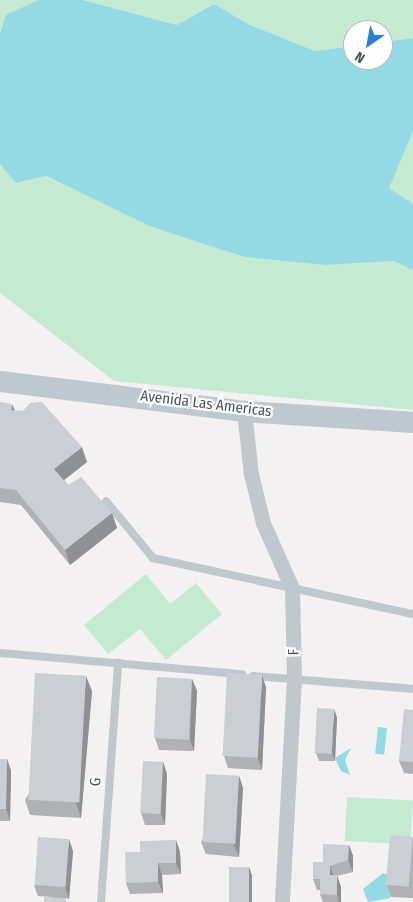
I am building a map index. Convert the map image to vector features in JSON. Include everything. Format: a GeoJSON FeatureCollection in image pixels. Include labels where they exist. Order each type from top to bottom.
{"type":"FeatureCollection","features":[{"type":"Feature","properties":{"kind":"street","name":"Avenida Las Americas"},"geometry":{"type":"LineString","coordinates":[[0,381],[244,411],[413,422]]}},
{"type":"Feature","properties":{"kind":"street","name":"F"},"geometry":{"type":"LineString","coordinates":[[244,411],[251,474],[263,522],[292,588],[294,679],[282,902]]}},
{"type":"Feature","properties":{"kind":"lane"},"geometry":{"type":"LineString","coordinates":[[106,501],[153,558],[413,614]]}},
{"type":"Feature","properties":{"kind":"lane"},"geometry":{"type":"LineString","coordinates":[[0,653],[413,689]]}},
{"type":"Feature","properties":{"kind":"lane","name":"G"},"geometry":{"type":"LineString","coordinates":[[101,902],[118,663]]}},
{"type":"Feature","properties":{"kind":"green space"},"geometry":{"type":"Polygon","coordinates":[[[0,0],[38,0],[7,15],[0,34],[0,0]]]}},
{"type":"Feature","properties":{"kind":"green space"},"geometry":{"type":"Polygon","coordinates":[[[83,0],[413,0],[413,38],[393,41],[393,20],[343,20],[343,47],[315,51],[250,25],[214,4],[177,25],[83,0]]]}},
{"type":"Feature","properties":{"kind":"green space"},"geometry":{"type":"Polygon","coordinates":[[[413,131],[413,204],[388,188],[413,131]]]}},
{"type":"Feature","properties":{"kind":"green space"},"geometry":{"type":"Polygon","coordinates":[[[0,164],[16,182],[45,176],[152,226],[327,265],[393,261],[413,270],[413,410],[114,381],[0,293],[0,164]]]}},
{"type":"Feature","properties":{"kind":"green space"},"geometry":{"type":"Polygon","coordinates":[[[146,574],[170,604],[196,583],[222,614],[166,660],[140,629],[108,654],[84,625],[146,574]]]}},
{"type":"Feature","properties":{"kind":"green space"},"geometry":{"type":"Polygon","coordinates":[[[347,797],[413,800],[411,844],[345,841],[347,797]]]}},
{"type":"Feature","properties":{"kind":"water"},"geometry":{"type":"Polygon","coordinates":[[[38,0],[83,0],[177,25],[214,4],[250,25],[315,51],[343,47],[343,70],[393,70],[393,41],[413,38],[413,131],[389,188],[413,204],[413,270],[393,261],[327,265],[245,257],[152,227],[46,176],[16,183],[0,164],[0,34],[6,15],[38,0]]]}},
{"type":"Feature","properties":{"kind":"water"},"geometry":{"type":"Polygon","coordinates":[[[378,727],[387,728],[384,755],[375,754],[378,727]]]}},
{"type":"Feature","properties":{"kind":"water"},"geometry":{"type":"Polygon","coordinates":[[[351,748],[345,760],[350,775],[341,771],[335,758],[351,748]]]}},
{"type":"Feature","properties":{"kind":"water"},"geometry":{"type":"Polygon","coordinates":[[[383,873],[391,876],[390,898],[368,902],[363,889],[383,873]]]}},
{"type":"Feature","properties":{"kind":"building"},"geometry":{"type":"Polygon","coordinates":[[[0,402],[12,404],[11,410],[23,411],[30,403],[42,402],[82,447],[54,469],[68,485],[81,477],[112,513],[65,550],[16,490],[0,488],[0,402]]]}},
{"type":"Feature","properties":{"kind":"building"},"geometry":{"type":"Polygon","coordinates":[[[35,673],[86,676],[79,802],[28,800],[35,673]]]}},
{"type":"Feature","properties":{"kind":"building"},"geometry":{"type":"Polygon","coordinates":[[[227,673],[262,675],[258,758],[223,756],[227,673]]]}},
{"type":"Feature","properties":{"kind":"building"},"geometry":{"type":"Polygon","coordinates":[[[157,677],[192,679],[189,740],[154,738],[157,677]]]}},
{"type":"Feature","properties":{"kind":"building"},"geometry":{"type":"Polygon","coordinates":[[[317,708],[334,709],[332,754],[315,753],[317,708]]]}},
{"type":"Feature","properties":{"kind":"building"},"geometry":{"type":"Polygon","coordinates":[[[404,709],[413,710],[413,762],[399,761],[404,709]]]}},
{"type":"Feature","properties":{"kind":"building"},"geometry":{"type":"Polygon","coordinates":[[[0,759],[7,759],[6,809],[0,809],[0,759]]]}},
{"type":"Feature","properties":{"kind":"building"},"geometry":{"type":"Polygon","coordinates":[[[143,761],[163,762],[160,814],[140,813],[143,761]]]}},
{"type":"Feature","properties":{"kind":"building"},"geometry":{"type":"Polygon","coordinates":[[[206,774],[239,776],[235,844],[202,842],[206,774]]]}},
{"type":"Feature","properties":{"kind":"building"},"geometry":{"type":"Polygon","coordinates":[[[390,835],[413,837],[409,887],[386,885],[390,835]]]}},
{"type":"Feature","properties":{"kind":"building"},"geometry":{"type":"Polygon","coordinates":[[[38,837],[69,839],[66,887],[35,885],[38,837]]]}},
{"type":"Feature","properties":{"kind":"building"},"geometry":{"type":"Polygon","coordinates":[[[176,840],[176,863],[158,863],[158,882],[126,883],[125,852],[140,852],[140,841],[176,840]]]}},
{"type":"Feature","properties":{"kind":"building"},"geometry":{"type":"Polygon","coordinates":[[[323,844],[349,845],[348,860],[330,866],[330,875],[337,875],[337,895],[320,894],[320,879],[313,879],[313,862],[323,862],[323,844]]]}},
{"type":"Feature","properties":{"kind":"building"},"geometry":{"type":"Polygon","coordinates":[[[229,867],[249,867],[249,902],[229,902],[229,867]]]}},
{"type":"Feature","properties":{"kind":"building"},"geometry":{"type":"Polygon","coordinates":[[[44,897],[65,898],[65,902],[44,902],[44,897]]]}}]}
